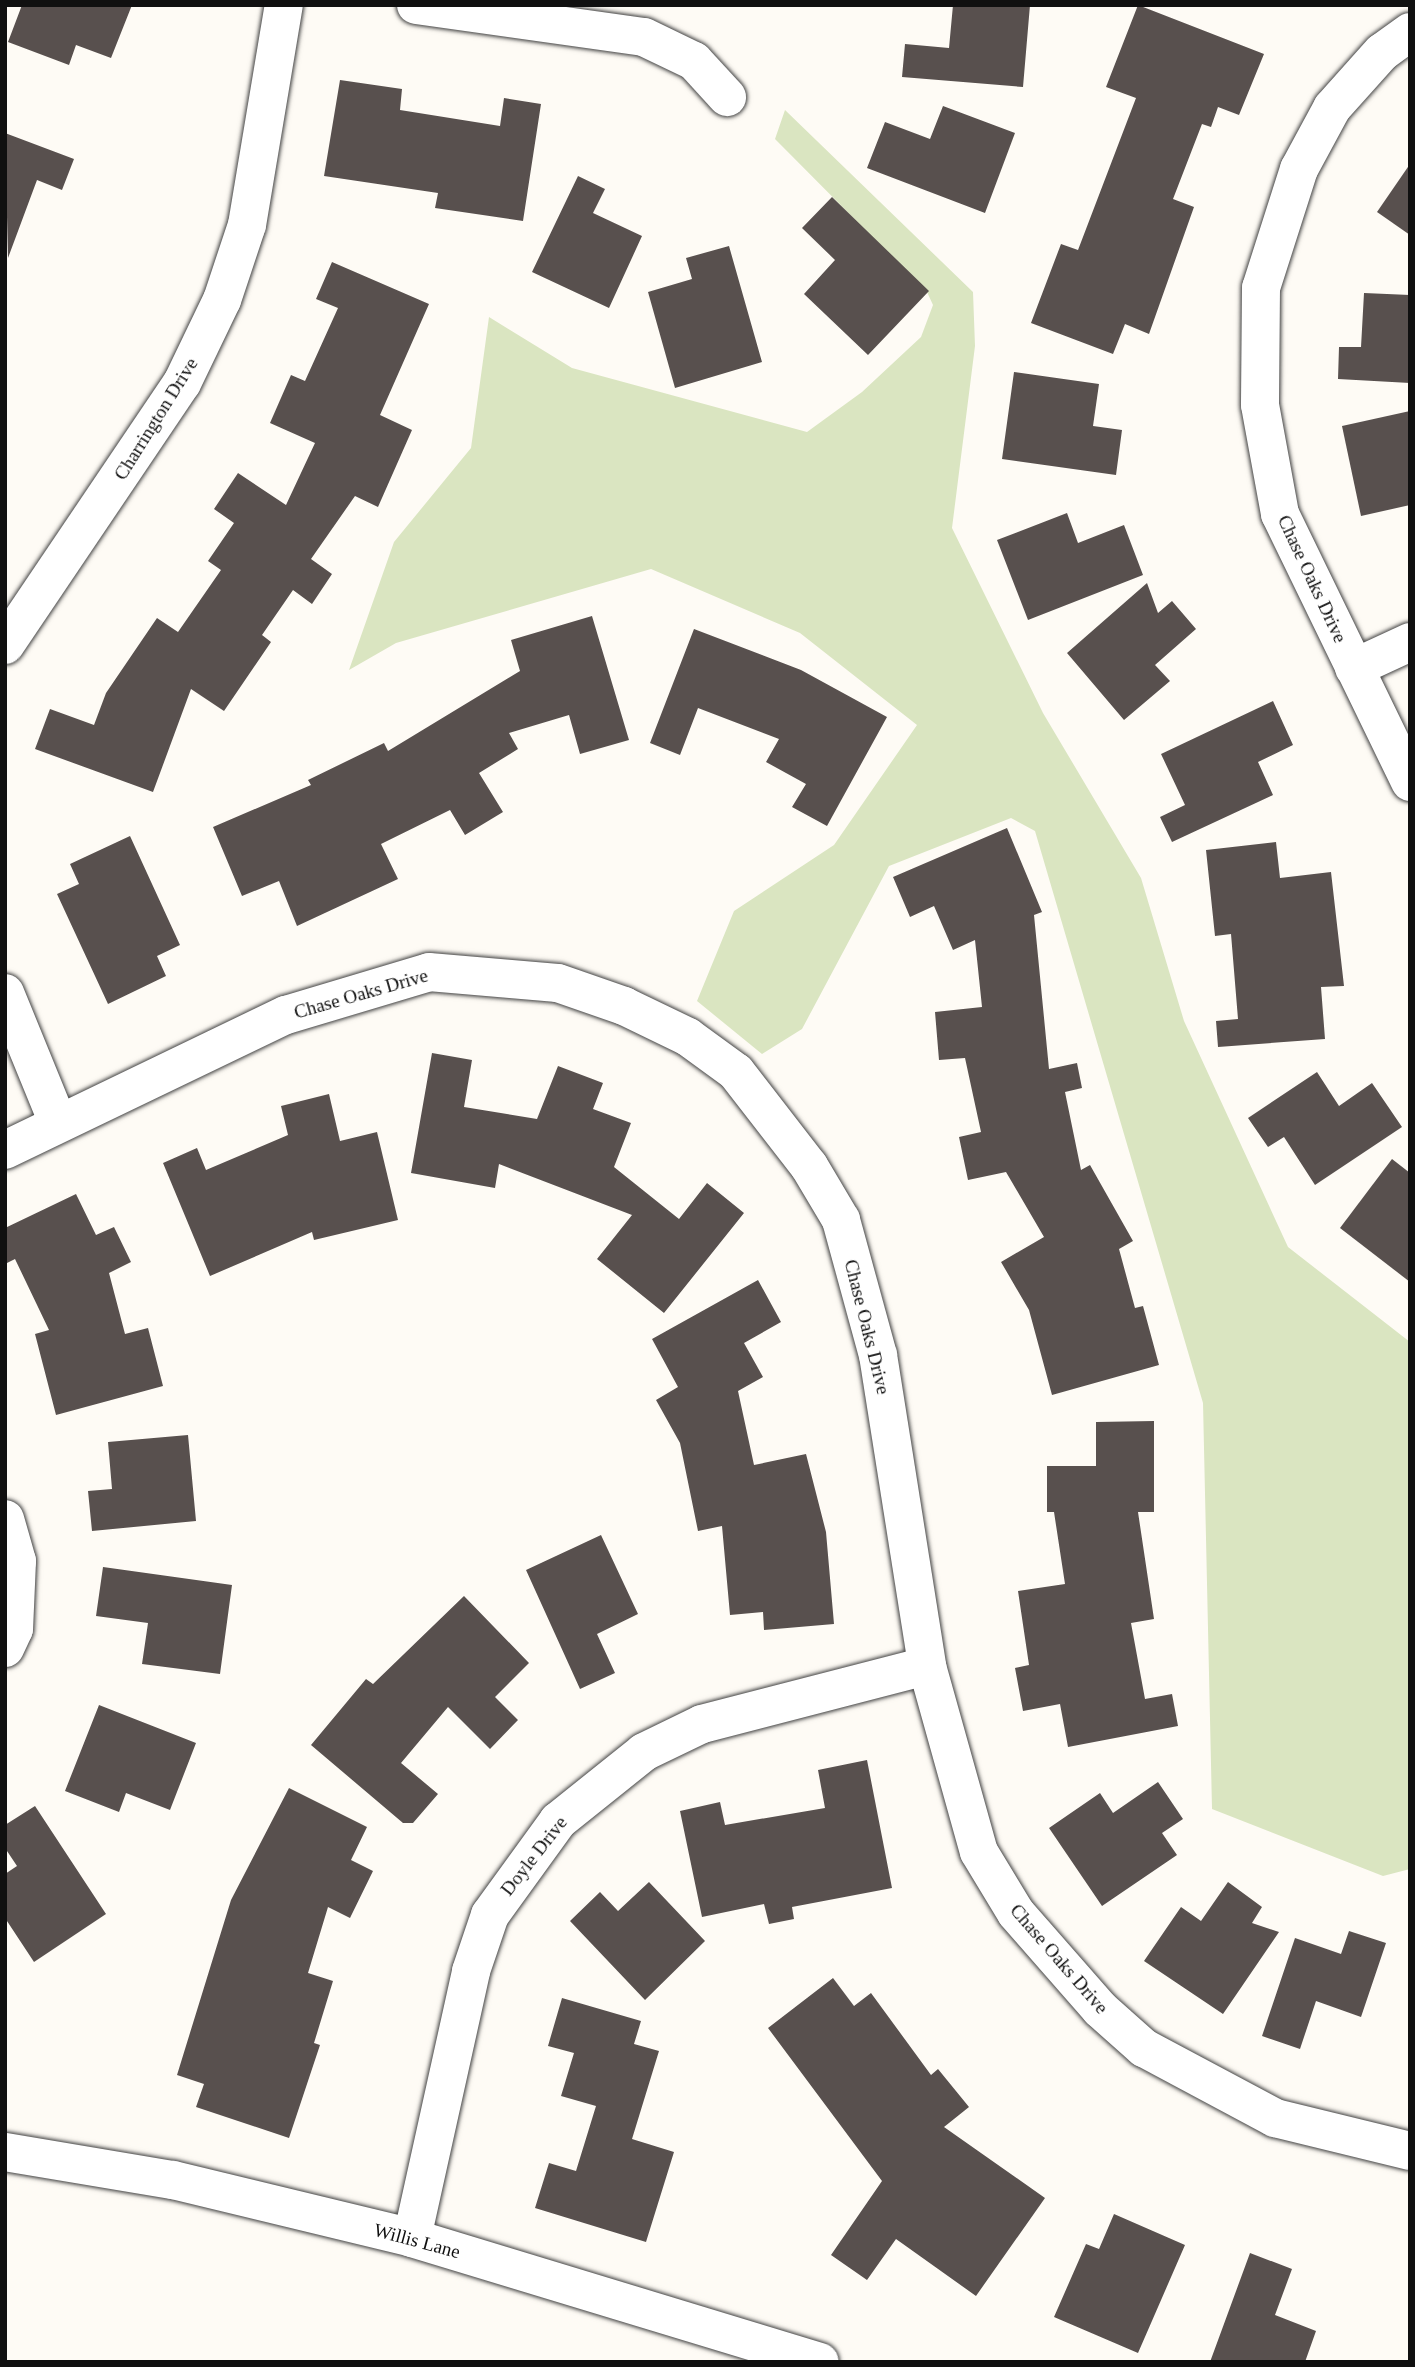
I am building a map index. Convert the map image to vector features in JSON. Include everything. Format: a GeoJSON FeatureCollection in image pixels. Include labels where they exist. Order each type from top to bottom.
{"type":"FeatureCollection","features":[{"type":"Feature","properties":{"kind":"street","name":"Charrington Drive"},"geometry":{"type":"LineString","coordinates":[[5,645],[182,383],[222,300],[247,225],[284,5]]}},
{"type":"Feature","properties":{"kind":"street"},"geometry":{"type":"LineString","coordinates":[[416,5],[644,37],[694,61],[727,97]]}},
{"type":"Feature","properties":{"kind":"street","name":"Chase Oaks Drive"},"geometry":{"type":"LineString","coordinates":[[1410,32],[1382,52],[1332,108],[1299,169],[1261,288],[1260,405],[1280,514],[1410,782]]}},
{"type":"Feature","properties":{"kind":"street"},"geometry":{"type":"LineString","coordinates":[[1354,668],[1410,642]]}},
{"type":"Feature","properties":{"kind":"street","name":"Chase Oaks Drive"},"geometry":{"type":"LineString","coordinates":[[5,1150],[286,1015],[429,972],[558,983],[624,1006],[688,1037],[736,1072],[809,1166],[841,1220],[878,1355],[927,1666],[979,1852],[1016,1913],[1100,2009],[1144,2048],[1275,2118],[1410,2151]]}},
{"type":"Feature","properties":{"kind":"street"},"geometry":{"type":"LineString","coordinates":[[5,993],[58,1123]]}},
{"type":"Feature","properties":{"kind":"street"},"geometry":{"type":"LineString","coordinates":[[5,1519],[17,1561],[14,1629],[5,1648]]}},
{"type":"Feature","properties":{"kind":"street","name":"Doyle Drive"},"geometry":{"type":"LineString","coordinates":[[412,2238],[475,1959],[491,1915],[558,1821],[644,1752],[702,1724],[927,1666]]}},
{"type":"Feature","properties":{"kind":"street","name":"Willis Lane"},"geometry":{"type":"LineString","coordinates":[[5,2152],[173,2180],[412,2238],[820,2362]]}},
{"type":"Feature","properties":{"kind":"green space"},"geometry":{"type":"Polygon","coordinates":[[[785,110],[973,292],[975,346],[952,528],[1043,713],[1141,878],[1184,1021],[1288,1247],[1410,1342],[1410,1869],[1383,1876],[1212,1809],[1203,1403],[1035,831],[1011,818],[889,866],[802,1029],[762,1054],[697,1001],[734,911],[834,845],[917,725],[800,633],[651,569],[396,643],[349,670],[394,542],[471,448],[489,317],[572,368],[807,432],[862,392],[921,337],[933,305],[927,292],[775,139],[785,110]]]}},
{"type":"Feature","properties":{"kind":"building"},"geometry":{"type":"Polygon","coordinates":[[[22,5],[132,5],[111,58],[76,45],[69,65],[8,42],[22,5]]]}},
{"type":"Feature","properties":{"kind":"building"},"geometry":{"type":"Polygon","coordinates":[[[953,5],[1030,5],[1023,87],[902,77],[905,44],[949,48],[953,5]]]}},
{"type":"Feature","properties":{"kind":"building"},"geometry":{"type":"Polygon","coordinates":[[[1138,5],[1264,54],[1239,115],[1218,107],[1211,127],[1202,124],[1173,199],[1194,207],[1149,334],[1125,324],[1113,354],[1031,323],[1061,244],[1078,250],[1136,98],[1106,87],[1138,5]]]}},
{"type":"Feature","properties":{"kind":"building"},"geometry":{"type":"Polygon","coordinates":[[[340,80],[402,89],[400,110],[500,126],[504,98],[541,104],[523,221],[435,208],[438,193],[324,176],[340,80]]]}},
{"type":"Feature","properties":{"kind":"building"},"geometry":{"type":"Polygon","coordinates":[[[943,106],[1015,133],[985,213],[867,168],[885,122],[930,139],[943,106]]]}},
{"type":"Feature","properties":{"kind":"building"},"geometry":{"type":"Polygon","coordinates":[[[5,133],[74,159],[62,190],[37,180],[8,258],[5,133]]]}},
{"type":"Feature","properties":{"kind":"building"},"geometry":{"type":"Polygon","coordinates":[[[1410,164],[1410,235],[1377,212],[1410,164]]]}},
{"type":"Feature","properties":{"kind":"building"},"geometry":{"type":"Polygon","coordinates":[[[578,176],[605,189],[593,213],[642,236],[609,308],[532,272],[578,176]]]}},
{"type":"Feature","properties":{"kind":"building"},"geometry":{"type":"Polygon","coordinates":[[[832,197],[929,291],[868,355],[804,294],[835,260],[802,228],[832,197]]]}},
{"type":"Feature","properties":{"kind":"building"},"geometry":{"type":"Polygon","coordinates":[[[729,246],[762,362],[675,388],[648,292],[692,279],[686,258],[729,246]]]}},
{"type":"Feature","properties":{"kind":"building"},"geometry":{"type":"Polygon","coordinates":[[[332,262],[429,304],[380,415],[412,430],[378,507],[355,496],[311,559],[332,574],[312,604],[293,590],[262,635],[271,642],[224,711],[191,689],[153,792],[35,749],[50,709],[94,725],[106,693],[157,618],[178,632],[221,570],[208,561],[234,523],[214,509],[238,473],[286,505],[315,443],[270,423],[291,375],[305,381],[338,308],[316,299],[332,262]]]}},
{"type":"Feature","properties":{"kind":"building"},"geometry":{"type":"Polygon","coordinates":[[[1364,293],[1410,295],[1410,383],[1338,379],[1339,347],[1361,347],[1364,293]]]}},
{"type":"Feature","properties":{"kind":"building"},"geometry":{"type":"Polygon","coordinates":[[[1014,372],[1099,384],[1093,426],[1122,430],[1116,475],[1002,459],[1014,372]]]}},
{"type":"Feature","properties":{"kind":"building"},"geometry":{"type":"Polygon","coordinates":[[[1410,411],[1410,505],[1361,516],[1342,426],[1410,411]]]}},
{"type":"Feature","properties":{"kind":"building"},"geometry":{"type":"Polygon","coordinates":[[[1067,513],[1078,543],[1124,525],[1143,575],[1028,620],[997,540],[1067,513]]]}},
{"type":"Feature","properties":{"kind":"building"},"geometry":{"type":"Polygon","coordinates":[[[1147,583],[1158,613],[1172,601],[1196,629],[1155,665],[1170,681],[1124,720],[1067,653],[1147,583]]]}},
{"type":"Feature","properties":{"kind":"building"},"geometry":{"type":"Polygon","coordinates":[[[592,616],[629,740],[580,754],[569,715],[509,733],[518,749],[479,773],[503,812],[465,835],[450,810],[381,844],[398,879],[297,926],[279,881],[242,896],[213,827],[311,785],[308,780],[384,743],[388,751],[520,671],[511,640],[592,616]]]}},
{"type":"Feature","properties":{"kind":"building"},"geometry":{"type":"Polygon","coordinates":[[[694,629],[801,670],[887,717],[827,826],[792,807],[806,784],[766,762],[779,739],[698,708],[680,755],[650,743],[694,629]]]}},
{"type":"Feature","properties":{"kind":"building"},"geometry":{"type":"Polygon","coordinates":[[[1273,701],[1293,745],[1258,762],[1273,795],[1172,842],[1160,817],[1185,805],[1161,754],[1273,701]]]}},
{"type":"Feature","properties":{"kind":"building"},"geometry":{"type":"Polygon","coordinates":[[[1007,828],[1042,912],[1034,915],[1049,1069],[1077,1063],[1082,1088],[1065,1092],[1081,1170],[1090,1165],[1133,1241],[1119,1249],[1135,1308],[1143,1306],[1159,1365],[1052,1395],[1029,1310],[1001,1262],[1044,1237],[1006,1172],[968,1180],[959,1137],[981,1132],[965,1058],[939,1060],[935,1012],[982,1007],[975,940],[953,950],[934,906],[910,917],[893,877],[1007,828]]]}},
{"type":"Feature","properties":{"kind":"building"},"geometry":{"type":"Polygon","coordinates":[[[130,836],[180,945],[157,956],[166,976],[108,1004],[57,894],[79,884],[70,864],[130,836]]]}},
{"type":"Feature","properties":{"kind":"building"},"geometry":{"type":"Polygon","coordinates":[[[1276,842],[1280,878],[1331,872],[1344,986],[1321,987],[1325,1039],[1218,1047],[1216,1021],[1238,1019],[1231,934],[1215,936],[1206,850],[1276,842]]]}},
{"type":"Feature","properties":{"kind":"building"},"geometry":{"type":"Polygon","coordinates":[[[432,1053],[472,1060],[464,1107],[537,1119],[558,1066],[603,1083],[593,1109],[631,1123],[614,1167],[679,1219],[707,1183],[744,1213],[664,1313],[597,1259],[632,1215],[499,1164],[495,1188],[411,1173],[432,1053]]]}},
{"type":"Feature","properties":{"kind":"building"},"geometry":{"type":"Polygon","coordinates":[[[1317,1072],[1339,1106],[1372,1083],[1402,1127],[1315,1185],[1284,1137],[1268,1147],[1248,1118],[1317,1072]]]}},
{"type":"Feature","properties":{"kind":"building"},"geometry":{"type":"Polygon","coordinates":[[[329,1094],[340,1141],[377,1132],[398,1220],[314,1240],[312,1232],[210,1276],[163,1163],[197,1148],[206,1170],[288,1135],[281,1106],[329,1094]]]}},
{"type":"Feature","properties":{"kind":"building"},"geometry":{"type":"Polygon","coordinates":[[[1392,1159],[1410,1173],[1410,1282],[1340,1228],[1392,1159]]]}},
{"type":"Feature","properties":{"kind":"building"},"geometry":{"type":"Polygon","coordinates":[[[76,1194],[96,1235],[114,1227],[131,1262],[109,1273],[125,1334],[148,1328],[163,1386],[56,1415],[35,1334],[49,1330],[15,1259],[5,1264],[5,1228],[76,1194]]]}},
{"type":"Feature","properties":{"kind":"building"},"geometry":{"type":"Polygon","coordinates":[[[758,1280],[781,1322],[744,1343],[763,1377],[738,1391],[754,1465],[806,1454],[826,1532],[834,1624],[764,1630],[763,1612],[730,1615],[722,1526],[698,1531],[680,1443],[656,1400],[678,1387],[652,1339],[758,1280]]]}},
{"type":"Feature","properties":{"kind":"building"},"geometry":{"type":"Polygon","coordinates":[[[1154,1421],[1154,1512],[1138,1512],[1154,1619],[1131,1623],[1145,1699],[1172,1694],[1178,1726],[1068,1747],[1060,1704],[1023,1711],[1015,1668],[1029,1665],[1018,1591],[1065,1584],[1054,1512],[1047,1512],[1047,1466],[1096,1466],[1096,1422],[1154,1421]]]}},
{"type":"Feature","properties":{"kind":"building"},"geometry":{"type":"Polygon","coordinates":[[[188,1435],[196,1521],[92,1531],[88,1491],[112,1489],[108,1442],[188,1435]]]}},
{"type":"Feature","properties":{"kind":"building"},"geometry":{"type":"Polygon","coordinates":[[[601,1535],[638,1614],[597,1634],[615,1673],[580,1689],[526,1570],[601,1535]]]}},
{"type":"Feature","properties":{"kind":"building"},"geometry":{"type":"Polygon","coordinates":[[[103,1567],[232,1585],[220,1674],[142,1664],[148,1623],[96,1616],[103,1567]]]}},
{"type":"Feature","properties":{"kind":"building"},"geometry":{"type":"Polygon","coordinates":[[[464,1596],[529,1663],[495,1697],[518,1720],[490,1749],[448,1707],[401,1763],[438,1794],[413,1823],[403,1823],[311,1745],[366,1679],[373,1684],[464,1596]]]}},
{"type":"Feature","properties":{"kind":"building"},"geometry":{"type":"Polygon","coordinates":[[[99,1705],[196,1743],[170,1810],[126,1793],[119,1812],[65,1791],[99,1705]]]}},
{"type":"Feature","properties":{"kind":"building"},"geometry":{"type":"Polygon","coordinates":[[[867,1760],[892,1888],[792,1907],[794,1919],[769,1924],[764,1904],[702,1917],[680,1811],[720,1802],[725,1825],[825,1808],[818,1770],[867,1760]]]}},
{"type":"Feature","properties":{"kind":"building"},"geometry":{"type":"Polygon","coordinates":[[[1158,1782],[1183,1819],[1162,1833],[1177,1855],[1102,1906],[1049,1828],[1100,1793],[1113,1813],[1158,1782]]]}},
{"type":"Feature","properties":{"kind":"building"},"geometry":{"type":"Polygon","coordinates":[[[289,1788],[367,1827],[351,1860],[373,1871],[350,1918],[328,1907],[308,1973],[333,1981],[314,2043],[320,2045],[289,2138],[196,2107],[204,2084],[177,2075],[231,1900],[289,1788]]]}},
{"type":"Feature","properties":{"kind":"building"},"geometry":{"type":"Polygon","coordinates":[[[35,1806],[106,1914],[34,1962],[5,1918],[5,1874],[17,1866],[5,1848],[5,1825],[35,1806]]]}},
{"type":"Feature","properties":{"kind":"building"},"geometry":{"type":"Polygon","coordinates":[[[649,1882],[705,1941],[645,2000],[570,1921],[600,1892],[618,1911],[649,1882]]]}},
{"type":"Feature","properties":{"kind":"building"},"geometry":{"type":"Polygon","coordinates":[[[1228,1882],[1262,1907],[1252,1923],[1279,1932],[1223,2014],[1144,1961],[1181,1907],[1201,1921],[1228,1882]]]}},
{"type":"Feature","properties":{"kind":"building"},"geometry":{"type":"Polygon","coordinates":[[[1349,1931],[1386,1943],[1361,2017],[1316,2001],[1300,2049],[1262,2036],[1295,1938],[1341,1954],[1349,1931]]]}},
{"type":"Feature","properties":{"kind":"building"},"geometry":{"type":"Polygon","coordinates":[[[833,1978],[854,2006],[871,1993],[931,2075],[938,2069],[969,2107],[944,2127],[1045,2198],[976,2296],[896,2239],[867,2280],[831,2255],[882,2181],[768,2028],[833,1978]]]}},
{"type":"Feature","properties":{"kind":"building"},"geometry":{"type":"Polygon","coordinates":[[[562,1998],[641,2021],[634,2044],[659,2051],[632,2139],[674,2152],[646,2242],[535,2208],[549,2163],[576,2171],[596,2106],[561,2096],[574,2053],[548,2046],[562,1998]]]}},
{"type":"Feature","properties":{"kind":"building"},"geometry":{"type":"Polygon","coordinates":[[[1114,2214],[1185,2245],[1138,2353],[1054,2317],[1086,2244],[1099,2249],[1114,2214]]]}},
{"type":"Feature","properties":{"kind":"building"},"geometry":{"type":"Polygon","coordinates":[[[1250,2253],[1292,2269],[1275,2315],[1316,2331],[1305,2362],[1210,2362],[1250,2253]]]}}]}
